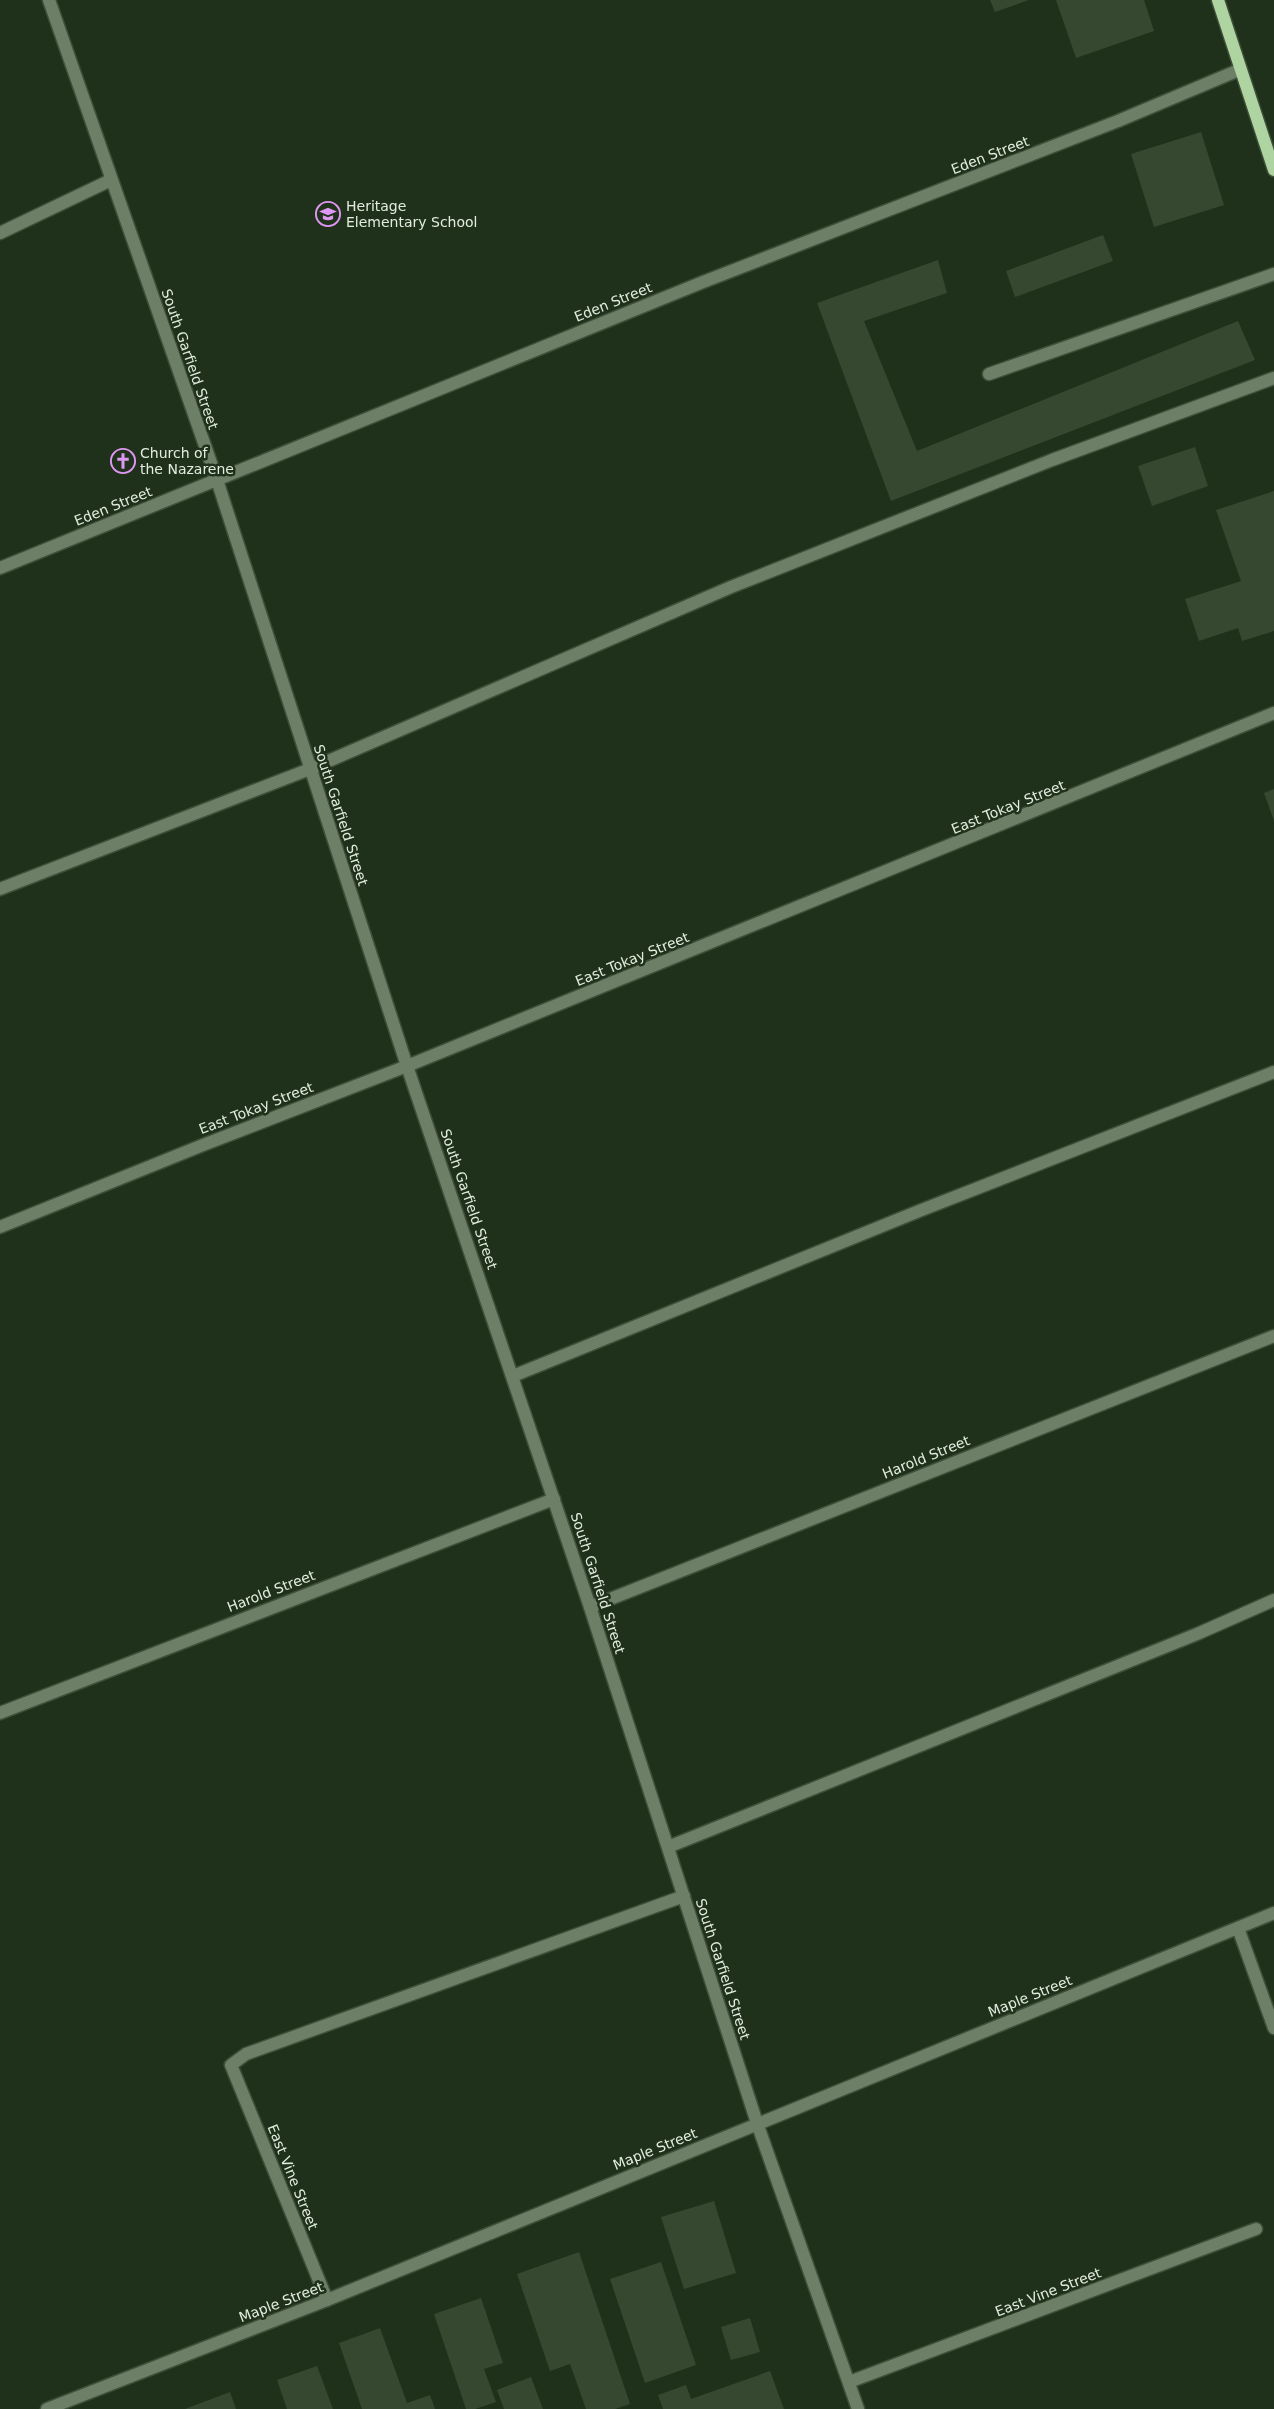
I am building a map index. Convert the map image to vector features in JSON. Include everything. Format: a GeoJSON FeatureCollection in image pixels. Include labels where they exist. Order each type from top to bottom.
{"type":"FeatureCollection","features":[{"type":"Feature","properties":{"kind":"main road"},"geometry":{"type":"LineString","coordinates":[[1218,0],[1239,70],[1274,170]]}},
{"type":"Feature","properties":{"kind":"street","name":"South Garfield Street"},"geometry":{"type":"LineString","coordinates":[[49,0],[217,480],[407,1066],[590,1607],[757,2123],[858,2409]]}},
{"type":"Feature","properties":{"kind":"street","name":"Eden Street"},"geometry":{"type":"LineString","coordinates":[[0,568],[703,282],[1118,121],[1239,70]]}},
{"type":"Feature","properties":{"kind":"street"},"geometry":{"type":"LineString","coordinates":[[0,234],[111,180]]}},
{"type":"Feature","properties":{"kind":"street"},"geometry":{"type":"LineString","coordinates":[[989,374],[1274,274]]}},
{"type":"Feature","properties":{"kind":"street"},"geometry":{"type":"LineString","coordinates":[[0,889],[310,769],[730,587],[1052,460],[1274,378]]}},
{"type":"Feature","properties":{"kind":"street","name":"East Tokay Street"},"geometry":{"type":"LineString","coordinates":[[0,1227],[203,1145],[407,1066],[935,853],[1274,713]]}},
{"type":"Feature","properties":{"kind":"street"},"geometry":{"type":"LineString","coordinates":[[513,1376],[920,1211],[1274,1072]]}},
{"type":"Feature","properties":{"kind":"street","name":"Harold Street"},"geometry":{"type":"LineString","coordinates":[[590,1607],[1274,1336]]}},
{"type":"Feature","properties":{"kind":"street","name":"Harold Street"},"geometry":{"type":"LineString","coordinates":[[0,1713],[554,1499]]}},
{"type":"Feature","properties":{"kind":"street"},"geometry":{"type":"LineString","coordinates":[[668,1848],[1188,1638],[1274,1600]]}},
{"type":"Feature","properties":{"kind":"street","name":"East Vine Street"},"geometry":{"type":"LineString","coordinates":[[326,2300],[231,2065],[246,2054],[684,1896]]}},
{"type":"Feature","properties":{"kind":"street","name":"Maple Street"},"geometry":{"type":"LineString","coordinates":[[47,2409],[326,2300],[1274,1913]]}},
{"type":"Feature","properties":{"kind":"street"},"geometry":{"type":"LineString","coordinates":[[1238,1928],[1274,2028]]}},
{"type":"Feature","properties":{"kind":"street","name":"East Vine Street"},"geometry":{"type":"LineString","coordinates":[[850,2382],[1256,2229]]}},
{"type":"Feature","properties":{"kind":"building"},"geometry":{"type":"Polygon","coordinates":[[[990,0],[1029,0],[995,12],[990,0]]]}},
{"type":"Feature","properties":{"kind":"building"},"geometry":{"type":"Polygon","coordinates":[[[1056,0],[1144,0],[1154,31],[1076,58],[1056,0]]]}},
{"type":"Feature","properties":{"kind":"building"},"geometry":{"type":"Polygon","coordinates":[[[1201,132],[1224,205],[1154,227],[1131,154],[1201,132]]]}},
{"type":"Feature","properties":{"kind":"building"},"geometry":{"type":"Polygon","coordinates":[[[1103,235],[1113,261],[1015,297],[1006,271],[1103,235]]]}},
{"type":"Feature","properties":{"kind":"building"},"geometry":{"type":"Polygon","coordinates":[[[938,260],[947,293],[864,321],[917,451],[1238,321],[1255,360],[891,501],[817,303],[938,260]]]}},
{"type":"Feature","properties":{"kind":"building"},"geometry":{"type":"Polygon","coordinates":[[[1195,447],[1208,486],[1152,506],[1138,466],[1195,447]]]}},
{"type":"Feature","properties":{"kind":"building"},"geometry":{"type":"Polygon","coordinates":[[[1274,491],[1274,631],[1242,641],[1238,628],[1199,641],[1185,599],[1241,581],[1216,510],[1274,491]]]}},
{"type":"Feature","properties":{"kind":"building"},"geometry":{"type":"Polygon","coordinates":[[[1274,789],[1274,821],[1264,793],[1274,789]]]}},
{"type":"Feature","properties":{"kind":"building"},"geometry":{"type":"Polygon","coordinates":[[[714,2201],[736,2273],[684,2289],[661,2217],[714,2201]]]}},
{"type":"Feature","properties":{"kind":"building"},"geometry":{"type":"Polygon","coordinates":[[[579,2252],[630,2404],[615,2409],[586,2409],[570,2364],[550,2371],[517,2274],[579,2252]]]}},
{"type":"Feature","properties":{"kind":"building"},"geometry":{"type":"Polygon","coordinates":[[[661,2262],[696,2365],[645,2383],[610,2279],[661,2262]]]}},
{"type":"Feature","properties":{"kind":"building"},"geometry":{"type":"Polygon","coordinates":[[[481,2298],[503,2363],[484,2369],[496,2402],[475,2409],[466,2409],[434,2314],[481,2298]]]}},
{"type":"Feature","properties":{"kind":"building"},"geometry":{"type":"Polygon","coordinates":[[[750,2318],[760,2352],[731,2360],[721,2327],[750,2318]]]}},
{"type":"Feature","properties":{"kind":"building"},"geometry":{"type":"Polygon","coordinates":[[[380,2328],[407,2403],[430,2395],[435,2409],[362,2409],[339,2343],[380,2328]]]}},
{"type":"Feature","properties":{"kind":"building"},"geometry":{"type":"Polygon","coordinates":[[[317,2366],[333,2409],[287,2409],[277,2380],[317,2366]]]}},
{"type":"Feature","properties":{"kind":"building"},"geometry":{"type":"Polygon","coordinates":[[[770,2371],[784,2409],[663,2409],[658,2395],[686,2385],[691,2399],[770,2371]]]}},
{"type":"Feature","properties":{"kind":"building"},"geometry":{"type":"Polygon","coordinates":[[[531,2377],[543,2409],[504,2409],[497,2390],[531,2377]]]}},
{"type":"Feature","properties":{"kind":"building"},"geometry":{"type":"Polygon","coordinates":[[[230,2392],[236,2409],[185,2409],[230,2392]]]}},
{"type":"Feature","properties":{"kind":"place","name":"Heritage Elementary School"},"geometry":{"type":"Point","coordinates":[328,214]}},
{"type":"Feature","properties":{"kind":"place","name":"Church of the Nazarene"},"geometry":{"type":"Point","coordinates":[123,461]}}]}
